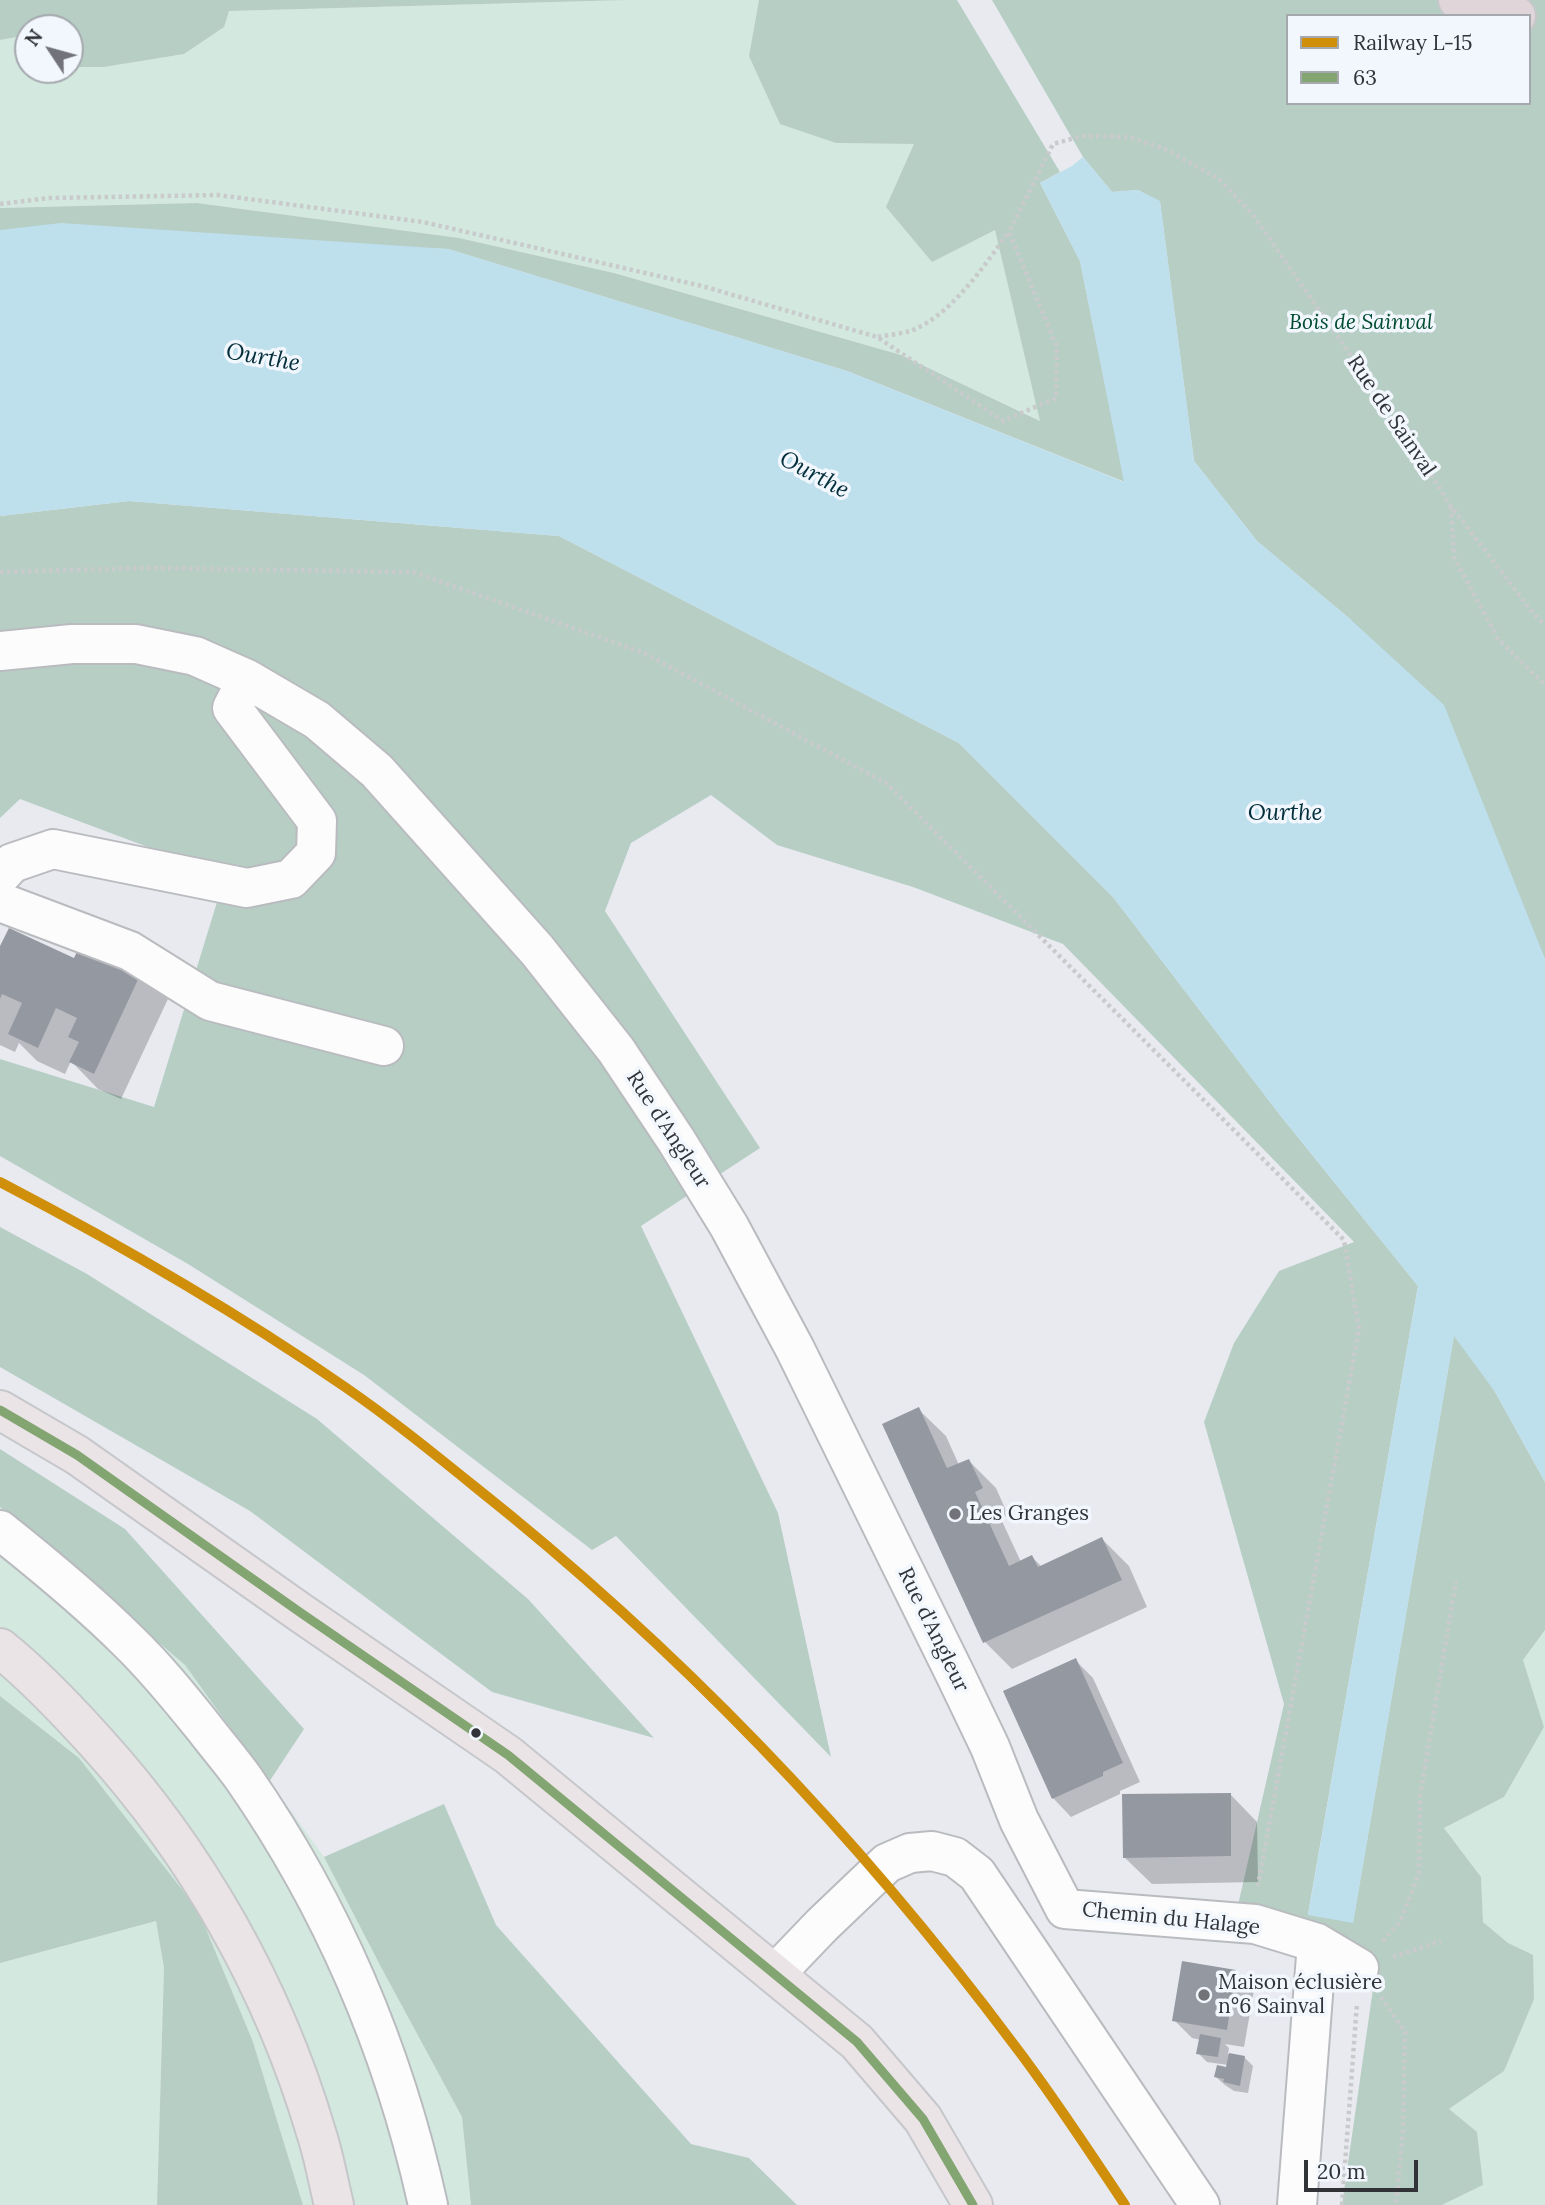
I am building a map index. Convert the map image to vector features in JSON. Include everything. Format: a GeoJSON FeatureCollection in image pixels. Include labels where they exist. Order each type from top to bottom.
{"type":"FeatureCollection","features":[{"type":"Feature","properties":{"kind":"highway"},"geometry":{"type":"LineString","coordinates":[[1458,0],[1509,14]]}},
{"type":"Feature","properties":{"kind":"main road"},"geometry":{"type":"LineString","coordinates":[[0,1410],[77,1455],[508,1755],[857,2042],[923,2119],[973,2205]]}},
{"type":"Feature","properties":{"kind":"main road"},"geometry":{"type":"LineString","coordinates":[[0,1648],[72,1715],[127,1776],[175,1840],[218,1908],[257,1979],[289,2054],[317,2133],[334,2205]]}},
{"type":"Feature","properties":{"kind":"street","name":"Rue d'Angleur"},"geometry":{"type":"LineString","coordinates":[[0,651],[72,644],[136,644],[195,656],[247,679],[317,720],[377,771],[537,950],[616,1050],[729,1226],[794,1349],[956,1676],[990,1747],[1019,1820],[1065,1909]]}},
{"type":"Feature","properties":{"kind":"street"},"geometry":{"type":"LineString","coordinates":[[0,876],[12,863],[53,849],[247,888],[291,879],[316,853],[317,821],[232,708],[247,679]]}},
{"type":"Feature","properties":{"kind":"street"},"geometry":{"type":"LineString","coordinates":[[0,902],[130,951],[210,1001],[384,1046]]}},
{"type":"Feature","properties":{"kind":"street"},"geometry":{"type":"LineString","coordinates":[[0,1530],[65,1582],[130,1642],[189,1708],[244,1778],[295,1860],[335,1933],[370,2012],[415,2145],[428,2205]]}},
{"type":"Feature","properties":{"kind":"street"},"geometry":{"type":"LineString","coordinates":[[775,1974],[887,1863],[910,1853],[932,1851],[955,1857],[977,1874],[1200,2205]]}},
{"type":"Feature","properties":{"kind":"street","name":"Chemin du Halage"},"geometry":{"type":"LineString","coordinates":[[1065,1909],[1255,1924],[1317,1943],[1359,1968]]}},
{"type":"Feature","properties":{"kind":"street"},"geometry":{"type":"LineString","coordinates":[[1297,2205],[1317,1943]]}},
{"type":"Feature","properties":{"kind":"path","name":"Rue de Sainval"},"geometry":{"type":"LineString","coordinates":[[1009,232],[1053,144],[1082,136],[1129,137],[1165,149],[1218,178],[1253,215],[1408,439],[1450,505],[1545,625]]}},
{"type":"Feature","properties":{"kind":"path"},"geometry":{"type":"LineString","coordinates":[[0,204],[49,198],[218,195],[423,222],[702,286],[877,337],[1003,421],[1056,398],[1057,347],[1009,232]]}},
{"type":"Feature","properties":{"kind":"path"},"geometry":{"type":"LineString","coordinates":[[877,337],[911,331],[943,311],[974,279],[1009,232]]}},
{"type":"Feature","properties":{"kind":"path"},"geometry":{"type":"LineString","coordinates":[[1450,505],[1454,557],[1497,639],[1545,685]]}},
{"type":"Feature","properties":{"kind":"path"},"geometry":{"type":"LineString","coordinates":[[0,572],[148,568],[413,572],[645,653],[886,783],[1344,1240],[1359,1329],[1258,1877],[1255,1924]]}},
{"type":"Feature","properties":{"kind":"path"},"geometry":{"type":"LineString","coordinates":[[1342,2205],[1359,1968],[1400,1922],[1419,1873],[1420,1797],[1456,1581]]}},
{"type":"Feature","properties":{"kind":"path"},"geometry":{"type":"LineString","coordinates":[[1359,1968],[1441,1941]]}},
{"type":"Feature","properties":{"kind":"path"},"geometry":{"type":"LineString","coordinates":[[1396,2205],[1403,2132],[1405,2032]]}},
{"type":"Feature","properties":{"kind":"green space"},"geometry":{"type":"Polygon","coordinates":[[[0,0],[627,0],[229,11],[224,27],[184,54],[104,67],[84,67],[84,14],[14,14],[14,38],[0,40],[0,0]]]}},
{"type":"Feature","properties":{"kind":"green space"},"geometry":{"type":"Polygon","coordinates":[[[627,0],[759,0],[749,56],[836,143],[914,144],[995,229],[1041,421],[901,355],[614,273],[459,238],[197,203],[0,208],[0,40],[14,38],[14,84],[84,84],[84,67],[104,67],[184,54],[229,11],[627,0]]]}},
{"type":"Feature","properties":{"kind":"green space"},"geometry":{"type":"Polygon","coordinates":[[[759,0],[957,0],[1060,172],[1040,183],[1080,261],[1125,482],[847,371],[448,249],[0,230],[0,208],[197,203],[459,238],[614,273],[901,355],[1040,421],[995,230],[932,262],[886,207],[914,144],[836,143],[780,124],[749,56],[759,0]]]}},
{"type":"Feature","properties":{"kind":"green space","name":"Bois de Sainval"},"geometry":{"type":"Polygon","coordinates":[[[992,0],[1545,0],[1545,959],[1530,925],[1350,619],[1257,541],[1194,461],[1160,202],[1138,190],[1112,192],[1083,157],[992,0]]]}},
{"type":"Feature","properties":{"kind":"green space"},"geometry":{"type":"Polygon","coordinates":[[[129,501],[559,536],[959,743],[1113,897],[1280,1115],[1418,1286],[1308,1914],[1353,1922],[1454,1335],[1494,1390],[1545,1482],[1545,1630],[1523,1660],[1544,1727],[1504,1797],[1444,1828],[1481,1877],[1483,1922],[1508,1943],[1533,1955],[1534,1999],[1504,2071],[1449,2109],[1477,2132],[1483,2185],[1442,2205],[1342,2205],[1377,1961],[1267,1948],[1230,1940],[1284,1704],[1204,1422],[1234,1343],[1279,1271],[1354,1242],[1063,944],[913,887],[777,845],[711,795],[631,843],[605,911],[760,1148],[641,1226],[778,1513],[831,1757],[616,1536],[592,1550],[364,1375],[188,1264],[0,1156],[0,1059],[154,1107],[225,876],[20,799],[0,818],[0,516],[129,501]]]}},
{"type":"Feature","properties":{"kind":"green space"},"geometry":{"type":"Polygon","coordinates":[[[0,1227],[87,1274],[317,1419],[528,1599],[654,1738],[492,1692],[250,1511],[0,1367],[0,1227]]]}},
{"type":"Feature","properties":{"kind":"green space"},"geometry":{"type":"Polygon","coordinates":[[[0,1449],[125,1529],[304,1729],[269,1782],[185,1665],[0,1507],[0,1449]]]}},
{"type":"Feature","properties":{"kind":"green space"},"geometry":{"type":"Polygon","coordinates":[[[0,1507],[185,1665],[324,1857],[462,2117],[471,2205],[303,2205],[253,2042],[79,1758],[0,1696],[0,1507]]]}},
{"type":"Feature","properties":{"kind":"green space"},"geometry":{"type":"Polygon","coordinates":[[[1545,1630],[1545,2205],[1442,2205],[1483,2185],[1449,2109],[1504,2071],[1533,1956],[1508,1943],[1483,1922],[1481,1877],[1444,1828],[1504,1797],[1544,1727],[1523,1660],[1545,1630]]]}},
{"type":"Feature","properties":{"kind":"green space"},"geometry":{"type":"Polygon","coordinates":[[[0,1696],[79,1758],[198,1910],[253,2042],[303,2205],[157,2205],[164,1968],[156,1921],[0,1963],[0,1696]]]}},
{"type":"Feature","properties":{"kind":"green space"},"geometry":{"type":"Polygon","coordinates":[[[444,1804],[496,1925],[691,2144],[749,2158],[797,2205],[471,2205],[462,2117],[324,1857],[444,1804]]]}},
{"type":"Feature","properties":{"kind":"green space"},"geometry":{"type":"Polygon","coordinates":[[[156,1921],[164,1968],[157,2205],[0,2205],[0,1963],[156,1921]]]}},
{"type":"Feature","properties":{"kind":"water","name":"Ourthe"},"geometry":{"type":"Polygon","coordinates":[[[1083,157],[1112,192],[1138,190],[1160,201],[1194,461],[1257,541],[1350,619],[1444,705],[1545,959],[1545,1482],[1494,1390],[1454,1336],[1353,1923],[1308,1915],[1418,1286],[1280,1115],[1113,897],[959,743],[559,536],[129,501],[0,516],[0,230],[61,223],[448,249],[847,371],[1124,482],[1080,261],[1040,183],[1083,157]]]}},
{"type":"Feature","properties":{"kind":"building"},"geometry":{"type":"Polygon","coordinates":[[[9,928],[74,958],[81,943],[142,971],[94,1074],[69,1062],[79,1042],[68,1037],[77,1018],[56,1008],[38,1048],[8,1034],[22,1003],[2,994],[0,999],[0,946],[9,928]]]}},
{"type":"Feature","properties":{"kind":"building","name":"Les Granges"},"geometry":{"type":"Polygon","coordinates":[[[919,1407],[947,1468],[969,1459],[983,1488],[975,1492],[1009,1566],[1032,1555],[1038,1567],[1102,1537],[1122,1580],[983,1643],[882,1424],[919,1407]]]}},
{"type":"Feature","properties":{"kind":"building"},"geometry":{"type":"Polygon","coordinates":[[[1076,1658],[1123,1763],[1103,1772],[1103,1776],[1052,1799],[1003,1691],[1076,1658]]]}},
{"type":"Feature","properties":{"kind":"building"},"geometry":{"type":"Polygon","coordinates":[[[1231,1793],[1231,1856],[1123,1858],[1122,1794],[1231,1793]]]}},
{"type":"Feature","properties":{"kind":"building","name":"Maison éclusière n°6 Sainval"},"geometry":{"type":"Polygon","coordinates":[[[1182,1961],[1236,1970],[1227,2030],[1172,2021],[1182,1961]]]}},
{"type":"Feature","properties":{"kind":"building"},"geometry":{"type":"Polygon","coordinates":[[[1200,2034],[1221,2038],[1218,2057],[1196,2054],[1200,2034]]]}},
{"type":"Feature","properties":{"kind":"building"},"geometry":{"type":"Polygon","coordinates":[[[1229,2053],[1245,2056],[1240,2086],[1214,2077],[1217,2065],[1226,2067],[1229,2053]]]}},
{"type":"Feature","properties":{"kind":"rail line","name":"L-15"},"geometry":{"type":"LineString","coordinates":[[0,1182],[176,1279],[345,1387],[474,1486],[623,1612],[762,1748],[893,1893],[1029,2065],[1125,2205]]}},
{"type":"Feature","properties":{"kind":"transit line","name":"63"},"geometry":{"type":"LineString","coordinates":[[0,1410],[77,1455],[508,1755],[857,2042],[923,2119],[973,2205]]}},
{"type":"Feature","properties":{"kind":"place","name":"Les Granges"},"geometry":{"type":"Point","coordinates":[955,1514]}},
{"type":"Feature","properties":{"kind":"place","name":"Maison éclusière n°6 Sainval"},"geometry":{"type":"Point","coordinates":[1204,1995]}}]}
